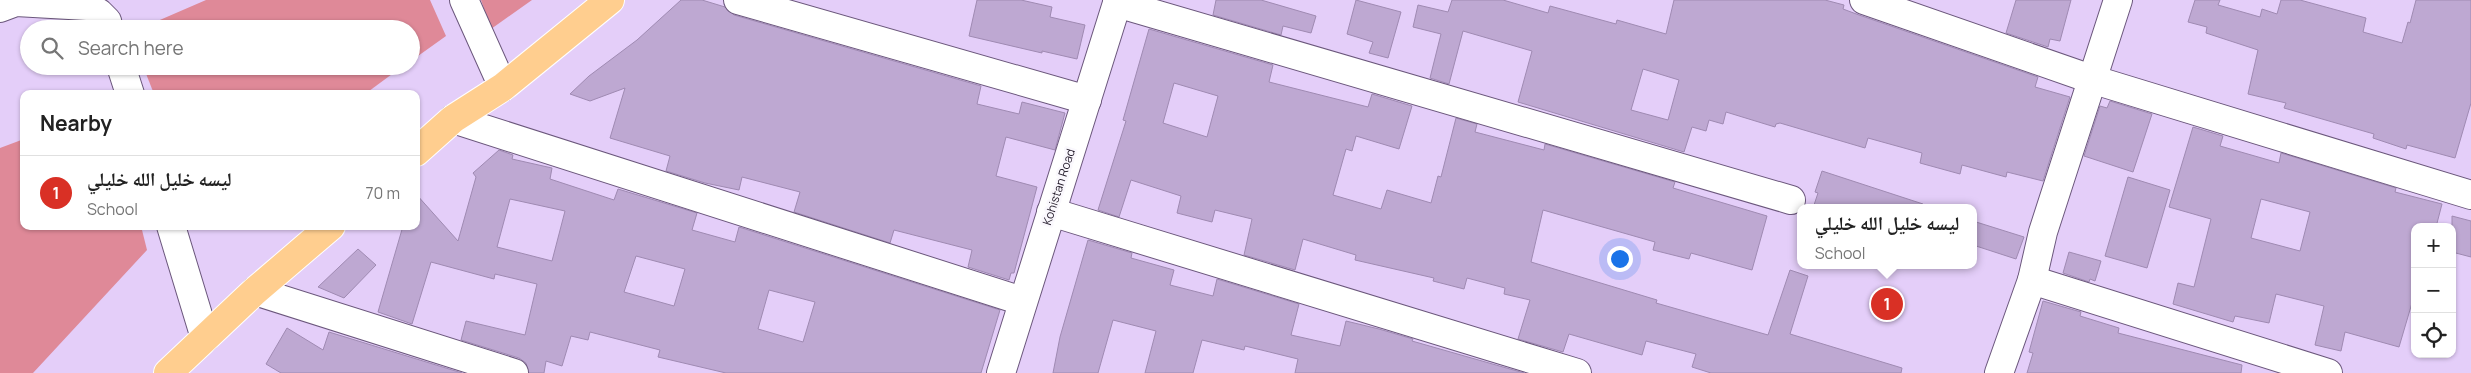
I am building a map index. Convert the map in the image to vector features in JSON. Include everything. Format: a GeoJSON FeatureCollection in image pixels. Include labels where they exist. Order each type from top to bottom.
{"type":"FeatureCollection","features":[{"type":"Feature","properties":{"kind":"main road"},"geometry":{"type":"LineString","coordinates":[[420,148],[453,119],[503,87],[610,0]]}},
{"type":"Feature","properties":{"kind":"main road"},"geometry":{"type":"LineString","coordinates":[[168,373],[204,338],[326,230]]}},
{"type":"Feature","properties":{"kind":"street"},"geometry":{"type":"LineString","coordinates":[[464,0],[503,87]]}},
{"type":"Feature","properties":{"kind":"street"},"geometry":{"type":"LineString","coordinates":[[738,0],[1087,100]]}},
{"type":"Feature","properties":{"kind":"street"},"geometry":{"type":"LineString","coordinates":[[1864,0],[2091,79],[2471,195]]}},
{"type":"Feature","properties":{"kind":"street"},"geometry":{"type":"LineString","coordinates":[[1999,373],[2032,280],[2043,232],[2118,0]]}},
{"type":"Feature","properties":{"kind":"street"},"geometry":{"type":"LineString","coordinates":[[0,8],[16,2],[87,6],[106,20]]}},
{"type":"Feature","properties":{"kind":"street"},"geometry":{"type":"LineString","coordinates":[[1117,2],[1791,200]]}},
{"type":"Feature","properties":{"kind":"street","name":"Kohistan Road"},"geometry":{"type":"LineString","coordinates":[[1000,373],[1117,2]]}},
{"type":"Feature","properties":{"kind":"street"},"geometry":{"type":"LineString","coordinates":[[124,75],[129,90]]}},
{"type":"Feature","properties":{"kind":"street"},"geometry":{"type":"LineString","coordinates":[[453,119],[1022,301]]}},
{"type":"Feature","properties":{"kind":"street"},"geometry":{"type":"LineString","coordinates":[[1051,212],[1577,373]]}},
{"type":"Feature","properties":{"kind":"street"},"geometry":{"type":"LineString","coordinates":[[172,230],[204,338]]}},
{"type":"Feature","properties":{"kind":"street"},"geometry":{"type":"LineString","coordinates":[[2032,280],[2328,373]]}},
{"type":"Feature","properties":{"kind":"street"},"geometry":{"type":"LineString","coordinates":[[256,292],[514,373]]}},
{"type":"Feature","properties":{"kind":"shaded area"},"geometry":{"type":"Polygon","coordinates":[[[206,0],[430,0],[446,36],[420,55],[420,20],[160,20],[206,0]]]}},
{"type":"Feature","properties":{"kind":"shaded area"},"geometry":{"type":"Polygon","coordinates":[[[481,0],[532,0],[491,29],[481,0]]]}},
{"type":"Feature","properties":{"kind":"shaded area"},"geometry":{"type":"Polygon","coordinates":[[[147,75],[391,75],[370,90],[152,90],[147,75]]]}},
{"type":"Feature","properties":{"kind":"shaded area"},"geometry":{"type":"Polygon","coordinates":[[[20,140],[20,230],[142,230],[147,250],[33,373],[0,373],[0,148],[20,140]]]}},
{"type":"Feature","properties":{"kind":"building"},"geometry":{"type":"Polygon","coordinates":[[[681,0],[702,0],[725,7],[734,15],[981,86],[977,104],[1019,114],[1022,102],[1065,113],[1055,150],[1006,137],[996,176],[1037,187],[1014,273],[1011,273],[1009,280],[968,267],[972,250],[894,230],[890,243],[794,212],[800,192],[742,177],[739,190],[705,183],[666,171],[670,156],[610,138],[625,88],[590,101],[570,94],[589,76],[637,40],[681,0]]]}},
{"type":"Feature","properties":{"kind":"building"},"geometry":{"type":"Polygon","coordinates":[[[977,0],[1021,0],[1052,7],[1050,17],[1085,25],[1077,59],[969,36],[977,0]]]}},
{"type":"Feature","properties":{"kind":"building"},"geometry":{"type":"Polygon","coordinates":[[[1216,0],[1261,0],[1316,16],[1311,33],[1283,26],[1281,35],[1213,15],[1216,0]]]}},
{"type":"Feature","properties":{"kind":"building"},"geometry":{"type":"Polygon","coordinates":[[[1356,0],[1401,12],[1388,58],[1369,53],[1373,42],[1347,34],[1356,0]]]}},
{"type":"Feature","properties":{"kind":"building"},"geometry":{"type":"Polygon","coordinates":[[[1452,0],[1503,0],[1548,13],[1550,6],[1616,24],[1617,20],[1666,34],[1674,0],[1825,0],[1844,5],[1843,9],[1859,15],[2038,77],[2035,87],[2070,97],[2043,181],[2007,172],[2006,177],[1962,165],[1960,174],[1920,163],[1922,153],[1868,138],[1865,148],[1780,123],[1776,124],[1775,127],[1726,112],[1723,124],[1709,120],[1706,131],[1692,127],[1684,152],[1518,102],[1532,51],[1463,31],[1449,84],[1430,78],[1441,34],[1413,27],[1418,5],[1448,12],[1452,0]],[[1643,69],[1631,110],[1668,120],[1679,80],[1643,69]]]}},
{"type":"Feature","properties":{"kind":"building"},"geometry":{"type":"Polygon","coordinates":[[[2016,0],[2071,0],[2060,41],[2050,39],[2048,47],[2006,33],[2016,0]]]}},
{"type":"Feature","properties":{"kind":"building"},"geometry":{"type":"Polygon","coordinates":[[[2195,0],[2220,0],[2218,5],[2260,17],[2262,9],[2277,14],[2281,0],[2300,0],[2366,18],[2363,32],[2402,43],[2416,0],[2471,0],[2471,103],[2455,158],[2407,145],[2406,149],[2373,138],[2374,134],[2284,108],[2286,103],[2248,94],[2258,50],[2206,33],[2207,27],[2188,22],[2195,0]]]}},
{"type":"Feature","properties":{"kind":"building"},"geometry":{"type":"Polygon","coordinates":[[[1149,29],[1273,65],[1269,82],[1368,107],[1372,94],[1412,106],[1399,149],[1356,136],[1352,151],[1346,149],[1333,195],[1381,209],[1387,190],[1431,203],[1438,176],[1441,177],[1456,118],[1477,124],[1475,132],[1544,150],[1545,144],[1675,182],[1673,188],[1767,216],[1752,270],[1691,253],[1689,259],[1653,250],[1655,242],[1543,210],[1531,262],[1657,300],[1656,303],[1768,335],[1790,270],[1808,276],[1790,334],[1902,368],[1901,373],[1711,373],[1692,367],[1696,354],[1646,341],[1642,355],[1569,334],[1563,352],[1518,339],[1530,300],[1504,294],[1505,288],[1467,278],[1464,289],[1433,281],[1434,278],[1355,260],[1356,255],[1303,239],[1295,270],[1244,255],[1252,219],[1215,210],[1212,222],[1177,213],[1181,196],[1131,180],[1119,217],[1098,210],[1126,121],[1123,120],[1149,29]],[[1174,83],[1163,123],[1207,137],[1218,96],[1174,83]]]}},
{"type":"Feature","properties":{"kind":"building"},"geometry":{"type":"Polygon","coordinates":[[[2110,101],[2152,114],[2133,172],[2084,156],[2100,106],[2107,108],[2110,101]]]}},
{"type":"Feature","properties":{"kind":"building"},"geometry":{"type":"Polygon","coordinates":[[[2193,127],[2223,136],[2220,146],[2279,163],[2281,153],[2396,188],[2395,192],[2442,204],[2437,223],[2411,223],[2411,306],[2399,347],[2345,332],[2341,351],[2315,345],[2324,306],[2276,294],[2269,323],[2235,316],[2233,322],[2173,304],[2178,283],[2194,287],[2211,219],[2169,207],[2193,127]],[[2261,199],[2251,238],[2300,251],[2310,212],[2261,199]]]}},
{"type":"Feature","properties":{"kind":"building"},"geometry":{"type":"Polygon","coordinates":[[[499,150],[513,155],[512,159],[552,168],[550,179],[614,200],[618,189],[697,213],[692,230],[735,242],[739,227],[1000,310],[981,373],[726,373],[658,357],[660,350],[590,332],[588,340],[571,336],[562,366],[546,361],[544,373],[529,373],[526,363],[519,358],[461,340],[466,321],[525,335],[537,284],[495,274],[494,279],[431,262],[412,324],[378,312],[402,230],[420,230],[420,198],[458,241],[476,177],[473,173],[499,150]],[[510,199],[497,247],[552,261],[565,211],[510,199]],[[636,256],[624,292],[674,306],[685,269],[636,256]],[[769,290],[758,329],[803,342],[815,302],[769,290]]]}},
{"type":"Feature","properties":{"kind":"building"},"geometry":{"type":"Polygon","coordinates":[[[1822,171],[1923,204],[1814,204],[1818,193],[1815,192],[1822,171]]]}},
{"type":"Feature","properties":{"kind":"building"},"geometry":{"type":"Polygon","coordinates":[[[2128,177],[2170,190],[2147,268],[2105,256],[2128,177]]]}},
{"type":"Feature","properties":{"kind":"building"},"geometry":{"type":"Polygon","coordinates":[[[2452,216],[2471,221],[2471,257],[2456,253],[2456,223],[2452,223],[2452,216]]]}},
{"type":"Feature","properties":{"kind":"building"},"geometry":{"type":"Polygon","coordinates":[[[1977,222],[2024,237],[2016,259],[1977,246],[1977,222]]]}},
{"type":"Feature","properties":{"kind":"building"},"geometry":{"type":"Polygon","coordinates":[[[1088,240],[1132,253],[1131,258],[1174,270],[1170,285],[1213,296],[1217,279],[1299,304],[1291,335],[1340,346],[1346,321],[1379,329],[1413,339],[1412,341],[1524,373],[1295,373],[1298,359],[1245,346],[1244,350],[1202,340],[1193,373],[1145,373],[1156,331],[1113,320],[1098,373],[1053,373],[1060,337],[1088,240]]]}},
{"type":"Feature","properties":{"kind":"building"},"geometry":{"type":"Polygon","coordinates":[[[358,249],[376,265],[344,298],[318,287],[358,249]]]}},
{"type":"Feature","properties":{"kind":"building"},"geometry":{"type":"Polygon","coordinates":[[[2069,252],[2101,261],[2095,281],[2090,279],[2089,282],[2063,273],[2069,252]]]}},
{"type":"Feature","properties":{"kind":"building"},"geometry":{"type":"Polygon","coordinates":[[[2043,301],[2081,312],[2080,316],[2119,328],[2118,333],[2242,365],[2241,373],[2027,373],[2033,353],[2029,352],[2043,301]]]}},
{"type":"Feature","properties":{"kind":"building"},"geometry":{"type":"Polygon","coordinates":[[[287,328],[323,350],[329,332],[462,373],[281,373],[266,364],[287,328]]]}},
{"type":"Feature","properties":{"kind":"place","name":"ليسه خليل الله خليلي"},"geometry":{"type":"Point","coordinates":[1887,304]}}]}
